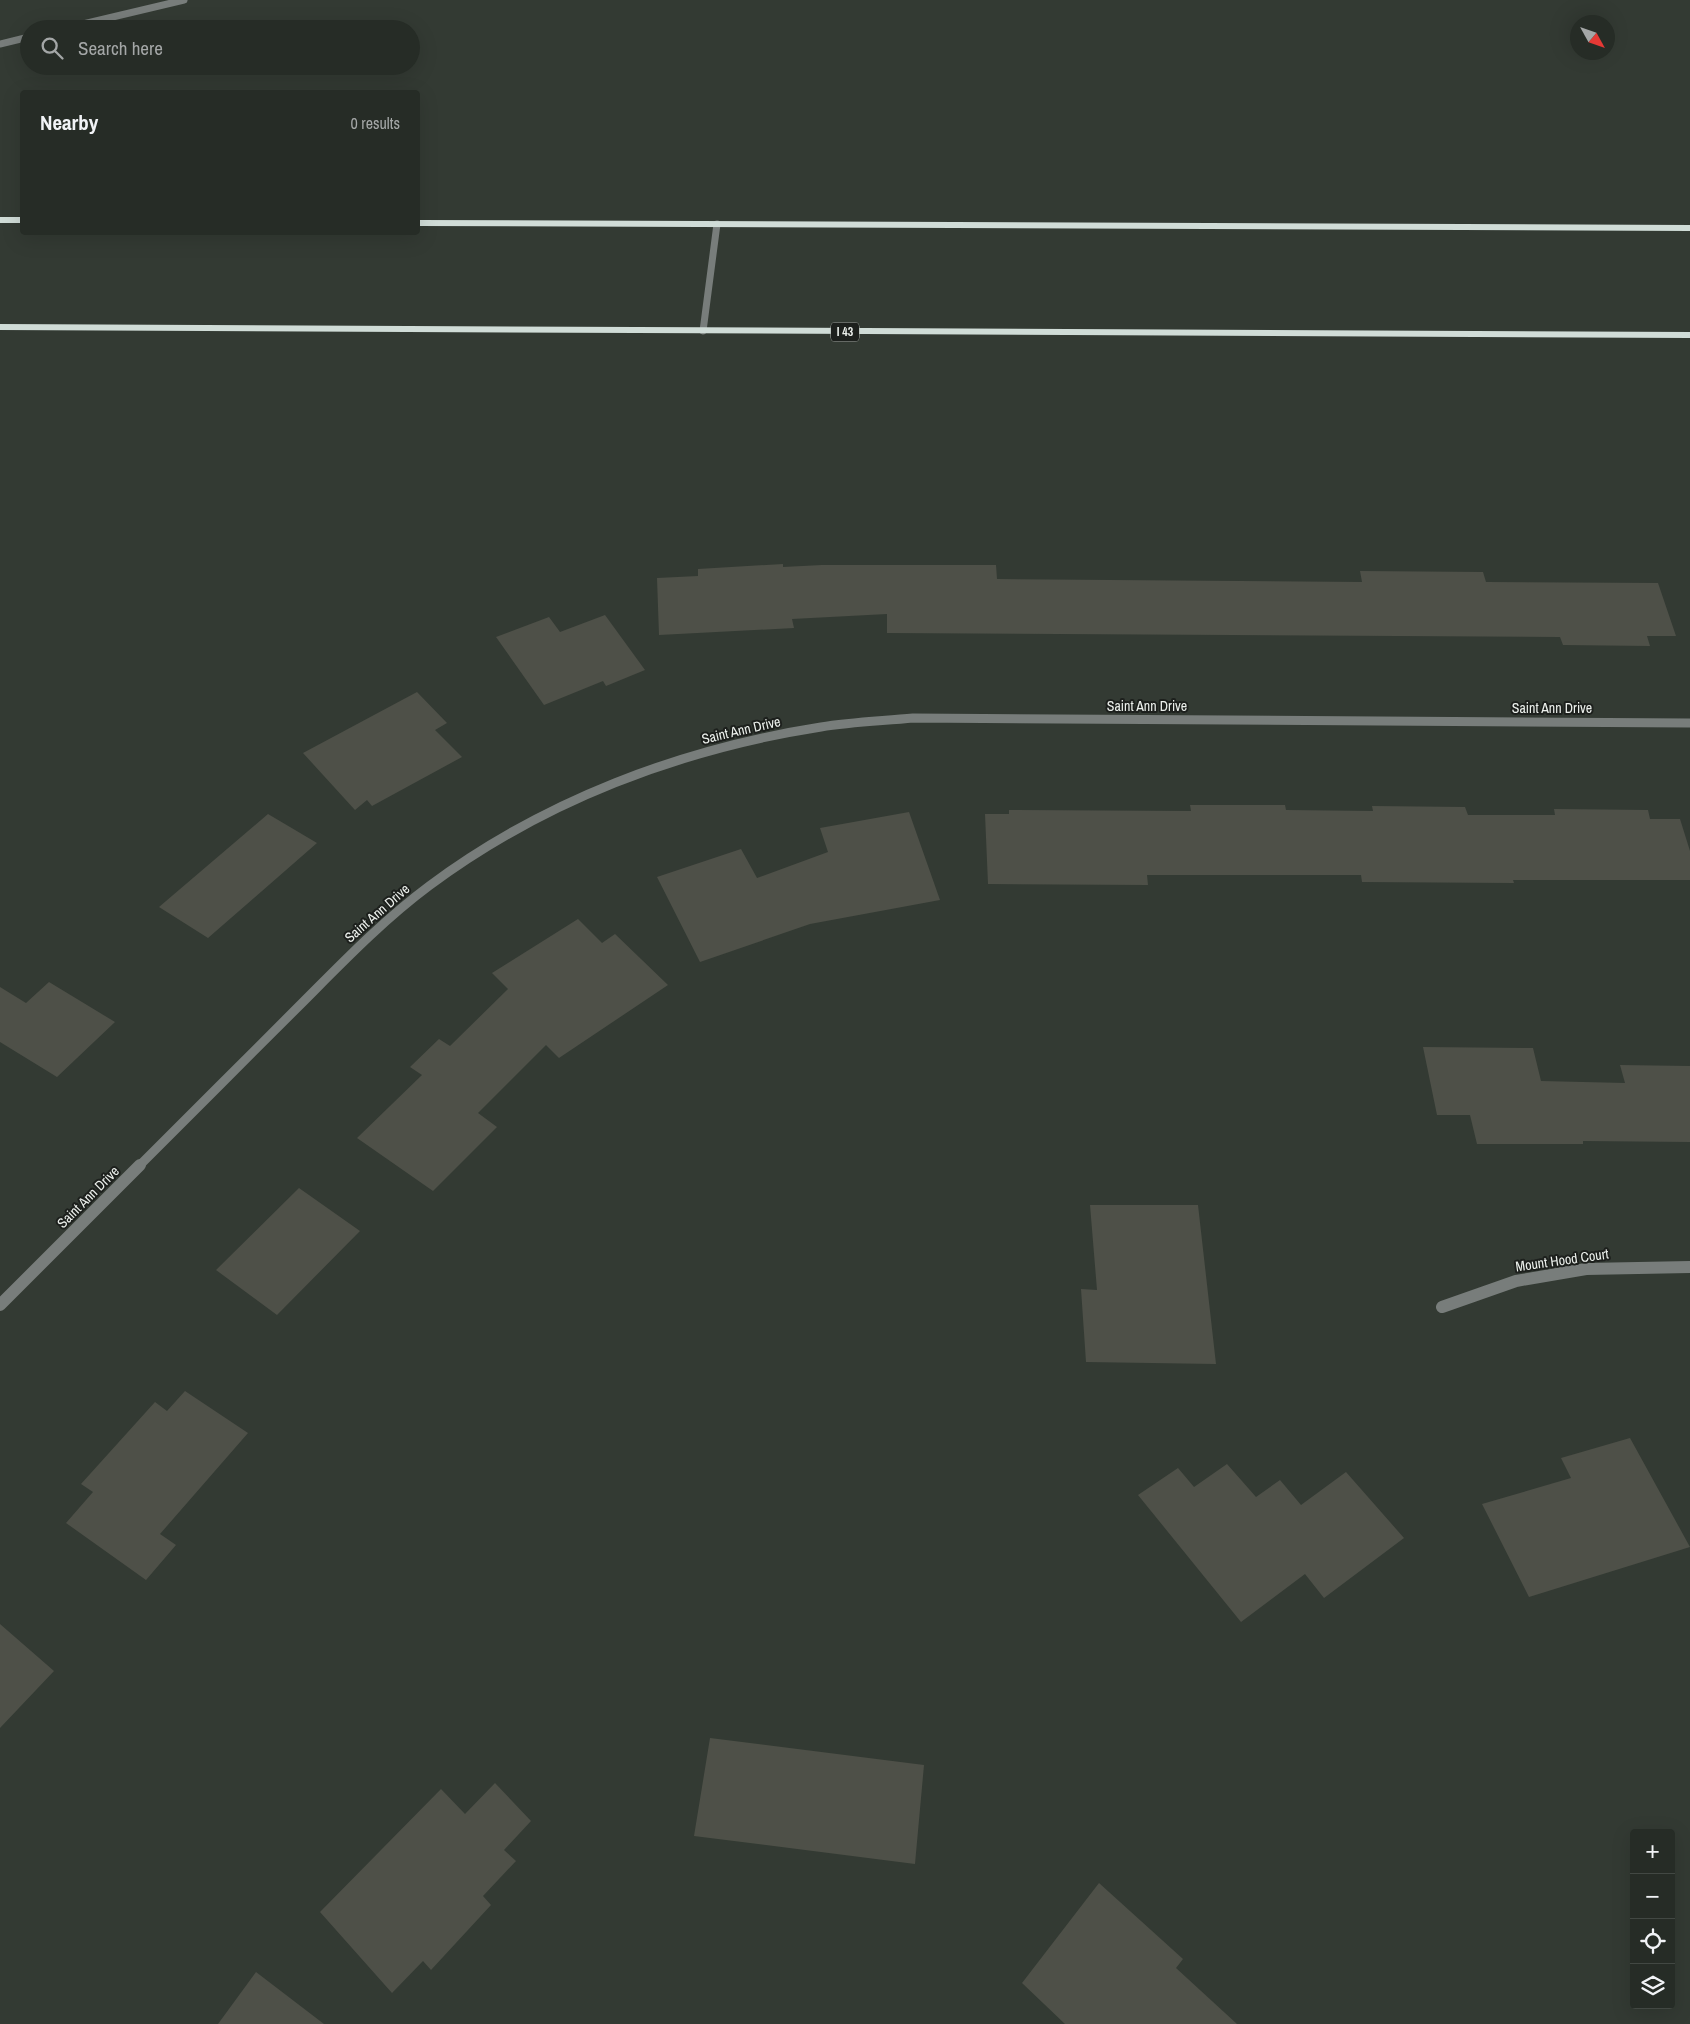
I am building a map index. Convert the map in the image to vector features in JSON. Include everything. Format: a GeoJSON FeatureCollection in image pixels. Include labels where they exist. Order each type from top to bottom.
{"type":"FeatureCollection","features":[{"type":"Feature","properties":{"kind":"highway"},"geometry":{"type":"LineString","coordinates":[[0,220],[20,220]]}},
{"type":"Feature","properties":{"kind":"highway"},"geometry":{"type":"LineString","coordinates":[[420,222],[1690,228]]}},
{"type":"Feature","properties":{"kind":"highway","name":"I 43"},"geometry":{"type":"LineString","coordinates":[[0,327],[1690,335]]}},
{"type":"Feature","properties":{"kind":"street"},"geometry":{"type":"LineString","coordinates":[[100,20],[184,0]]}},
{"type":"Feature","properties":{"kind":"street"},"geometry":{"type":"LineString","coordinates":[[0,44],[20,39]]}},
{"type":"Feature","properties":{"kind":"street"},"geometry":{"type":"LineString","coordinates":[[703,331],[717,224]]}},
{"type":"Feature","properties":{"kind":"street","name":"Saint Ann Drive"},"geometry":{"type":"LineString","coordinates":[[0,1305],[365,940],[430,886],[500,840],[573,801],[660,766],[739,743],[820,727],[913,718],[1690,723]]}},
{"type":"Feature","properties":{"kind":"street","name":"Mount Hood Court"},"geometry":{"type":"LineString","coordinates":[[1442,1307],[1516,1281],[1586,1269],[1690,1267]]}},
{"type":"Feature","properties":{"kind":"building"},"geometry":{"type":"Polygon","coordinates":[[[783,564],[783,567],[822,565],[996,565],[997,579],[1362,582],[1360,571],[1483,572],[1486,582],[1658,583],[1676,636],[1647,636],[1650,646],[1563,645],[1560,637],[887,633],[887,614],[792,619],[794,628],[659,635],[657,578],[698,576],[698,569],[783,564]]]}},
{"type":"Feature","properties":{"kind":"building"},"geometry":{"type":"Polygon","coordinates":[[[605,615],[645,670],[606,686],[603,681],[544,705],[496,637],[549,617],[560,632],[605,615]]]}},
{"type":"Feature","properties":{"kind":"building"},"geometry":{"type":"Polygon","coordinates":[[[417,692],[447,723],[435,730],[462,757],[372,806],[367,800],[355,810],[303,753],[417,692]]]}},
{"type":"Feature","properties":{"kind":"building"},"geometry":{"type":"Polygon","coordinates":[[[1190,805],[1285,805],[1286,810],[1373,811],[1372,806],[1465,807],[1468,815],[1555,815],[1554,809],[1648,810],[1650,819],[1680,819],[1690,851],[1690,880],[1513,880],[1514,883],[1362,882],[1361,875],[1147,875],[1148,885],[988,884],[985,814],[1009,814],[1009,810],[1191,811],[1190,805]]]}},
{"type":"Feature","properties":{"kind":"building"},"geometry":{"type":"Polygon","coordinates":[[[909,812],[940,900],[810,924],[700,962],[657,877],[741,849],[757,878],[828,852],[820,828],[909,812]]]}},
{"type":"Feature","properties":{"kind":"building"},"geometry":{"type":"Polygon","coordinates":[[[268,814],[317,843],[208,938],[159,907],[268,814]]]}},
{"type":"Feature","properties":{"kind":"building"},"geometry":{"type":"Polygon","coordinates":[[[578,919],[602,943],[615,934],[668,985],[559,1058],[546,1045],[478,1113],[497,1127],[433,1191],[357,1138],[422,1075],[410,1067],[439,1039],[450,1046],[508,989],[492,973],[578,919]]]}},
{"type":"Feature","properties":{"kind":"building"},"geometry":{"type":"Polygon","coordinates":[[[49,982],[115,1022],[57,1077],[0,1042],[0,987],[26,1003],[49,982]]]}},
{"type":"Feature","properties":{"kind":"building"},"geometry":{"type":"Polygon","coordinates":[[[1423,1047],[1533,1048],[1541,1081],[1625,1083],[1620,1065],[1690,1066],[1690,1142],[1583,1141],[1583,1144],[1477,1144],[1470,1115],[1437,1115],[1423,1047]]]}},
{"type":"Feature","properties":{"kind":"building"},"geometry":{"type":"Polygon","coordinates":[[[299,1188],[360,1231],[277,1315],[216,1270],[299,1188]]]}},
{"type":"Feature","properties":{"kind":"building"},"geometry":{"type":"Polygon","coordinates":[[[1090,1205],[1198,1205],[1216,1364],[1086,1362],[1081,1289],[1097,1290],[1090,1205]]]}},
{"type":"Feature","properties":{"kind":"building"},"geometry":{"type":"Polygon","coordinates":[[[185,1391],[248,1433],[160,1534],[176,1545],[146,1580],[66,1523],[93,1492],[81,1484],[155,1402],[167,1411],[185,1391]]]}},
{"type":"Feature","properties":{"kind":"building"},"geometry":{"type":"Polygon","coordinates":[[[1630,1438],[1690,1547],[1529,1597],[1482,1504],[1571,1478],[1561,1458],[1630,1438]]]}},
{"type":"Feature","properties":{"kind":"building"},"geometry":{"type":"Polygon","coordinates":[[[1227,1464],[1256,1497],[1280,1480],[1301,1505],[1346,1472],[1404,1538],[1324,1598],[1305,1574],[1241,1622],[1138,1495],[1178,1468],[1194,1487],[1227,1464]]]}},
{"type":"Feature","properties":{"kind":"building"},"geometry":{"type":"Polygon","coordinates":[[[0,1624],[54,1671],[0,1728],[0,1624]]]}},
{"type":"Feature","properties":{"kind":"building"},"geometry":{"type":"Polygon","coordinates":[[[710,1738],[924,1765],[915,1864],[694,1836],[710,1738]]]}},
{"type":"Feature","properties":{"kind":"building"},"geometry":{"type":"Polygon","coordinates":[[[495,1783],[531,1821],[504,1850],[516,1861],[483,1896],[491,1905],[431,1970],[423,1961],[392,1993],[320,1912],[441,1789],[465,1814],[495,1783]]]}},
{"type":"Feature","properties":{"kind":"building"},"geometry":{"type":"Polygon","coordinates":[[[1099,1883],[1183,1959],[1176,1968],[1237,2024],[1065,2024],[1022,1983],[1099,1883]]]}},
{"type":"Feature","properties":{"kind":"building"},"geometry":{"type":"Polygon","coordinates":[[[256,1972],[324,2024],[218,2024],[256,1972]]]}}]}
